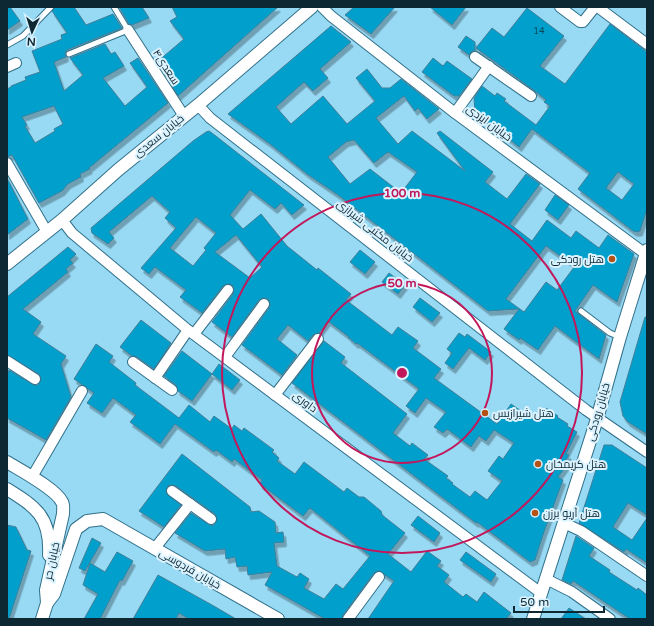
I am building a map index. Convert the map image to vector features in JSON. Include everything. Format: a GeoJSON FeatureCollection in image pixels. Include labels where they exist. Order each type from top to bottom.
{"type":"FeatureCollection","features":[{"type":"Feature","properties":{"kind":"street","name":"خیابان سعدی"},"geometry":{"type":"LineString","coordinates":[[7,264],[62,220],[118,170],[198,105],[312,7]]}},
{"type":"Feature","properties":{"kind":"street","name":"خیابان ایزدی"},"geometry":{"type":"LineString","coordinates":[[322,7],[331,16],[455,113],[647,253]]}},
{"type":"Feature","properties":{"kind":"street"},"geometry":{"type":"LineString","coordinates":[[560,7],[580,22],[583,22],[595,7],[599,8],[647,44]]}},
{"type":"Feature","properties":{"kind":"street","name":"سعدی۴"},"geometry":{"type":"LineString","coordinates":[[128,30],[184,116]]}},
{"type":"Feature","properties":{"kind":"street"},"geometry":{"type":"LineString","coordinates":[[475,57],[531,96]]}},
{"type":"Feature","properties":{"kind":"street"},"geometry":{"type":"LineString","coordinates":[[455,113],[488,66]]}},
{"type":"Feature","properties":{"kind":"street","name":"خیابان مکتبی شیرازی"},"geometry":{"type":"LineString","coordinates":[[198,105],[216,123],[597,419],[647,452]]}},
{"type":"Feature","properties":{"kind":"street"},"geometry":{"type":"LineString","coordinates":[[7,163],[47,232]]}},
{"type":"Feature","properties":{"kind":"street","name":"داوری"},"geometry":{"type":"LineString","coordinates":[[62,220],[72,234],[191,332],[541,593]]}},
{"type":"Feature","properties":{"kind":"street","name":"خیابان رودکی"},"geometry":{"type":"LineString","coordinates":[[533,619],[597,419],[620,337],[647,253]]}},
{"type":"Feature","properties":{"kind":"street"},"geometry":{"type":"LineString","coordinates":[[155,378],[191,332],[228,290]]}},
{"type":"Feature","properties":{"kind":"street"},"geometry":{"type":"LineString","coordinates":[[225,357],[264,304]]}},
{"type":"Feature","properties":{"kind":"street"},"geometry":{"type":"LineString","coordinates":[[275,395],[318,339]]}},
{"type":"Feature","properties":{"kind":"street"},"geometry":{"type":"LineString","coordinates":[[7,361],[35,379]]}},
{"type":"Feature","properties":{"kind":"street"},"geometry":{"type":"LineString","coordinates":[[133,362],[172,390]]}},
{"type":"Feature","properties":{"kind":"street"},"geometry":{"type":"LineString","coordinates":[[7,462],[32,477],[82,391]]}},
{"type":"Feature","properties":{"kind":"street","name":"خیابان حر"},"geometry":{"type":"LineString","coordinates":[[32,477],[59,496],[64,504],[46,590],[47,603],[42,619]]}},
{"type":"Feature","properties":{"kind":"street"},"geometry":{"type":"LineString","coordinates":[[7,489],[30,503],[42,516],[50,541],[46,590]]}},
{"type":"Feature","properties":{"kind":"street"},"geometry":{"type":"LineString","coordinates":[[172,491],[211,519]]}},
{"type":"Feature","properties":{"kind":"street"},"geometry":{"type":"LineString","coordinates":[[155,548],[190,504]]}},
{"type":"Feature","properties":{"kind":"street","name":"خیابان فردوسی"},"geometry":{"type":"LineString","coordinates":[[47,603],[54,594],[76,529],[87,521],[103,519],[278,619]]}},
{"type":"Feature","properties":{"kind":"street"},"geometry":{"type":"LineString","coordinates":[[564,522],[581,531],[647,576]]}},
{"type":"Feature","properties":{"kind":"street"},"geometry":{"type":"LineString","coordinates":[[348,619],[379,577]]}},
{"type":"Feature","properties":{"kind":"street"},"geometry":{"type":"LineString","coordinates":[[546,579],[572,592],[610,619]]}},
{"type":"Feature","properties":{"kind":"lane"},"geometry":{"type":"LineString","coordinates":[[7,45],[23,36],[51,7]]}},
{"type":"Feature","properties":{"kind":"lane"},"geometry":{"type":"LineString","coordinates":[[69,54],[128,30],[114,7]]}},
{"type":"Feature","properties":{"kind":"lane"},"geometry":{"type":"LineString","coordinates":[[581,311],[610,332],[620,337]]}},
{"type":"Feature","properties":{"kind":"building"},"geometry":{"type":"Polygon","coordinates":[[[7,7],[10,7],[20,21],[7,30],[7,7]]]}},
{"type":"Feature","properties":{"kind":"building"},"geometry":{"type":"Polygon","coordinates":[[[55,7],[74,7],[86,25],[113,14],[122,28],[67,50],[65,53],[66,57],[54,62],[64,91],[83,75],[70,58],[105,44],[111,54],[115,52],[124,66],[103,78],[125,106],[147,87],[130,63],[138,58],[168,103],[89,168],[90,169],[80,174],[81,177],[68,184],[62,191],[39,203],[12,155],[7,157],[7,89],[26,80],[25,77],[40,72],[32,51],[62,39],[61,35],[67,33],[52,11],[55,7]],[[54,106],[22,117],[27,125],[25,126],[35,143],[55,131],[54,129],[63,124],[54,106]]]}},
{"type":"Feature","properties":{"kind":"building"},"geometry":{"type":"Polygon","coordinates":[[[119,7],[142,7],[149,18],[132,25],[129,24],[119,7]]]}},
{"type":"Feature","properties":{"kind":"building"},"geometry":{"type":"Polygon","coordinates":[[[172,7],[278,7],[178,96],[157,62],[184,39],[170,21],[177,17],[172,7]]]}},
{"type":"Feature","properties":{"kind":"building"},"geometry":{"type":"Polygon","coordinates":[[[354,7],[395,7],[371,34],[345,15],[354,7]]]}},
{"type":"Feature","properties":{"kind":"building"},"geometry":{"type":"Polygon","coordinates":[[[430,7],[466,7],[452,25],[430,7]]]}},
{"type":"Feature","properties":{"kind":"building"},"geometry":{"type":"Polygon","coordinates":[[[527,8],[564,36],[540,66],[565,84],[610,24],[647,52],[647,209],[640,231],[633,231],[578,189],[590,173],[532,129],[519,147],[475,112],[474,98],[482,86],[495,96],[497,93],[506,99],[504,101],[536,125],[550,106],[544,102],[546,100],[535,91],[476,48],[492,28],[504,37],[527,8]],[[618,172],[606,188],[622,200],[634,184],[618,172]]]}},
{"type":"Feature","properties":{"kind":"building"},"geometry":{"type":"Polygon","coordinates":[[[331,26],[351,42],[320,69],[328,78],[313,91],[304,82],[276,107],[291,124],[323,96],[347,124],[375,101],[356,78],[367,69],[382,88],[390,88],[401,79],[439,109],[427,119],[418,108],[415,111],[404,96],[376,118],[398,144],[412,131],[465,171],[437,133],[440,131],[493,172],[485,182],[507,199],[526,174],[540,184],[510,224],[532,241],[547,220],[571,238],[576,231],[599,248],[608,235],[634,254],[617,302],[593,285],[575,311],[606,335],[599,359],[555,326],[538,350],[520,338],[519,340],[504,329],[519,309],[488,311],[338,195],[307,174],[270,144],[228,114],[331,26]],[[354,140],[346,142],[328,157],[350,184],[370,169],[401,193],[417,172],[388,152],[374,163],[354,140]],[[546,246],[506,299],[524,312],[546,282],[557,290],[575,266],[546,246]]]}},
{"type":"Feature","properties":{"kind":"building"},"geometry":{"type":"Polygon","coordinates":[[[466,36],[475,42],[475,51],[472,51],[469,55],[458,47],[466,36]]]}},
{"type":"Feature","properties":{"kind":"building"},"geometry":{"type":"Polygon","coordinates":[[[433,58],[443,66],[447,61],[472,79],[459,96],[454,96],[422,72],[433,58]]]}},
{"type":"Feature","properties":{"kind":"building"},"geometry":{"type":"Polygon","coordinates":[[[209,131],[212,133],[304,205],[292,215],[281,203],[275,209],[250,190],[230,215],[243,229],[261,214],[287,246],[351,294],[346,300],[392,335],[398,327],[418,341],[413,348],[441,369],[434,378],[497,424],[511,404],[537,422],[546,408],[568,424],[567,426],[577,432],[566,454],[569,455],[566,460],[569,462],[558,477],[563,480],[535,560],[530,562],[477,522],[476,523],[292,383],[324,341],[345,357],[341,363],[407,414],[393,433],[410,446],[412,443],[428,455],[424,459],[448,476],[446,478],[453,483],[452,484],[470,497],[475,491],[487,500],[502,481],[488,471],[499,456],[503,459],[514,443],[494,430],[486,441],[479,436],[471,447],[447,429],[443,433],[434,427],[446,412],[426,398],[415,413],[406,406],[419,389],[357,343],[356,344],[328,321],[319,333],[313,335],[308,341],[288,325],[277,339],[297,355],[282,375],[242,345],[269,308],[270,304],[268,299],[264,298],[259,300],[232,337],[212,322],[233,294],[234,288],[232,285],[228,284],[223,286],[202,313],[180,297],[186,290],[155,267],[149,274],[141,268],[176,228],[165,218],[170,212],[152,196],[109,232],[114,238],[108,244],[92,233],[91,228],[193,141],[209,131]],[[196,217],[170,248],[193,266],[206,250],[204,248],[216,233],[196,217]],[[236,235],[215,252],[250,278],[262,267],[236,235]]]}},
{"type":"Feature","properties":{"kind":"building"},"geometry":{"type":"Polygon","coordinates":[[[7,178],[28,219],[7,235],[7,178]]]}},
{"type":"Feature","properties":{"kind":"building"},"geometry":{"type":"Polygon","coordinates":[[[555,195],[569,205],[558,220],[545,210],[555,195]]]}},
{"type":"Feature","properties":{"kind":"building"},"geometry":{"type":"Polygon","coordinates":[[[68,247],[76,254],[70,260],[73,263],[66,269],[68,272],[23,309],[41,322],[33,334],[66,356],[61,364],[71,397],[46,440],[7,418],[7,375],[9,370],[34,385],[38,385],[41,379],[39,374],[7,355],[7,297],[68,247]]]}},
{"type":"Feature","properties":{"kind":"building"},"geometry":{"type":"Polygon","coordinates":[[[360,250],[375,262],[365,274],[350,262],[360,250]]]}},
{"type":"Feature","properties":{"kind":"building"},"geometry":{"type":"Polygon","coordinates":[[[389,273],[405,285],[398,294],[382,282],[389,273]]]}},
{"type":"Feature","properties":{"kind":"building"},"geometry":{"type":"Polygon","coordinates":[[[420,298],[440,313],[432,322],[413,307],[420,298]]]}},
{"type":"Feature","properties":{"kind":"building"},"geometry":{"type":"Polygon","coordinates":[[[645,317],[647,317],[647,434],[628,422],[623,416],[620,402],[645,317]]]}},
{"type":"Feature","properties":{"kind":"building"},"geometry":{"type":"Polygon","coordinates":[[[141,320],[171,343],[154,369],[120,347],[141,320]]]}},
{"type":"Feature","properties":{"kind":"building"},"geometry":{"type":"Polygon","coordinates":[[[459,333],[465,337],[467,334],[491,352],[485,360],[469,348],[453,369],[445,363],[452,353],[447,349],[459,333]]]}},
{"type":"Feature","properties":{"kind":"building"},"geometry":{"type":"Polygon","coordinates":[[[96,344],[113,356],[109,362],[136,383],[135,385],[179,418],[189,405],[210,422],[214,416],[232,429],[234,425],[242,431],[244,428],[274,450],[272,452],[279,458],[277,461],[295,474],[304,462],[344,492],[347,488],[359,497],[364,497],[381,511],[382,515],[405,533],[388,554],[411,572],[427,551],[441,561],[437,566],[449,575],[444,582],[463,597],[466,594],[477,602],[484,592],[511,613],[506,619],[368,619],[394,581],[379,571],[374,573],[343,615],[342,619],[325,619],[265,585],[272,572],[248,575],[247,566],[237,567],[235,557],[226,559],[225,549],[205,551],[175,533],[191,513],[210,525],[214,525],[217,519],[215,514],[176,486],[169,485],[166,493],[181,505],[164,527],[139,511],[182,454],[250,507],[251,512],[259,511],[275,522],[276,533],[283,532],[284,542],[274,543],[277,566],[297,577],[300,573],[309,579],[304,588],[324,599],[336,584],[343,589],[370,556],[310,508],[303,516],[260,484],[262,480],[234,459],[232,462],[216,450],[214,452],[175,424],[160,444],[130,422],[136,415],[113,398],[102,413],[87,403],[94,393],[74,379],[96,344]]]}},
{"type":"Feature","properties":{"kind":"building"},"geometry":{"type":"Polygon","coordinates":[[[182,351],[212,374],[192,401],[178,391],[176,385],[164,376],[182,351]]]}},
{"type":"Feature","properties":{"kind":"building"},"geometry":{"type":"Polygon","coordinates":[[[219,364],[240,380],[232,390],[212,374],[219,364]]]}},
{"type":"Feature","properties":{"kind":"building"},"geometry":{"type":"Polygon","coordinates":[[[604,445],[612,445],[647,468],[647,515],[628,503],[613,527],[632,540],[647,518],[647,563],[626,549],[624,552],[579,523],[604,445]]]}},
{"type":"Feature","properties":{"kind":"building"},"geometry":{"type":"Polygon","coordinates":[[[418,516],[440,533],[434,542],[411,525],[418,516]]]}},
{"type":"Feature","properties":{"kind":"building"},"geometry":{"type":"Polygon","coordinates":[[[7,525],[16,527],[27,550],[31,551],[9,619],[7,619],[7,525]]]}},
{"type":"Feature","properties":{"kind":"building"},"geometry":{"type":"Polygon","coordinates":[[[576,536],[594,548],[589,556],[610,570],[609,572],[637,590],[638,588],[647,595],[647,619],[630,619],[573,581],[571,584],[562,580],[576,536]]]}},
{"type":"Feature","properties":{"kind":"building"},"geometry":{"type":"Polygon","coordinates":[[[92,538],[101,543],[85,571],[79,568],[92,538]]]}},
{"type":"Feature","properties":{"kind":"building"},"geometry":{"type":"Polygon","coordinates":[[[117,552],[133,561],[122,581],[120,580],[100,619],[84,619],[98,594],[83,585],[90,563],[105,572],[117,552]]]}},
{"type":"Feature","properties":{"kind":"building"},"geometry":{"type":"Polygon","coordinates":[[[466,552],[496,574],[491,582],[460,560],[466,552]]]}},
{"type":"Feature","properties":{"kind":"building"},"geometry":{"type":"Polygon","coordinates":[[[158,575],[236,619],[189,619],[179,613],[176,619],[133,619],[158,575]]]}},
{"type":"Feature","properties":{"kind":"building"},"geometry":{"type":"Polygon","coordinates":[[[569,608],[586,619],[561,619],[569,608]]]}},
{"type":"Feature","properties":{"kind":"place","name":"هتل رودکی"},"geometry":{"type":"Point","coordinates":[612,259]}},
{"type":"Feature","properties":{"kind":"place","name":"هتل شیرازیس"},"geometry":{"type":"Point","coordinates":[485,413]}},
{"type":"Feature","properties":{"kind":"place","name":"هتل کریمخان"},"geometry":{"type":"Point","coordinates":[538,464]}},
{"type":"Feature","properties":{"kind":"place","name":"هتل آریو برزن"},"geometry":{"type":"Point","coordinates":[535,513]}}]}
